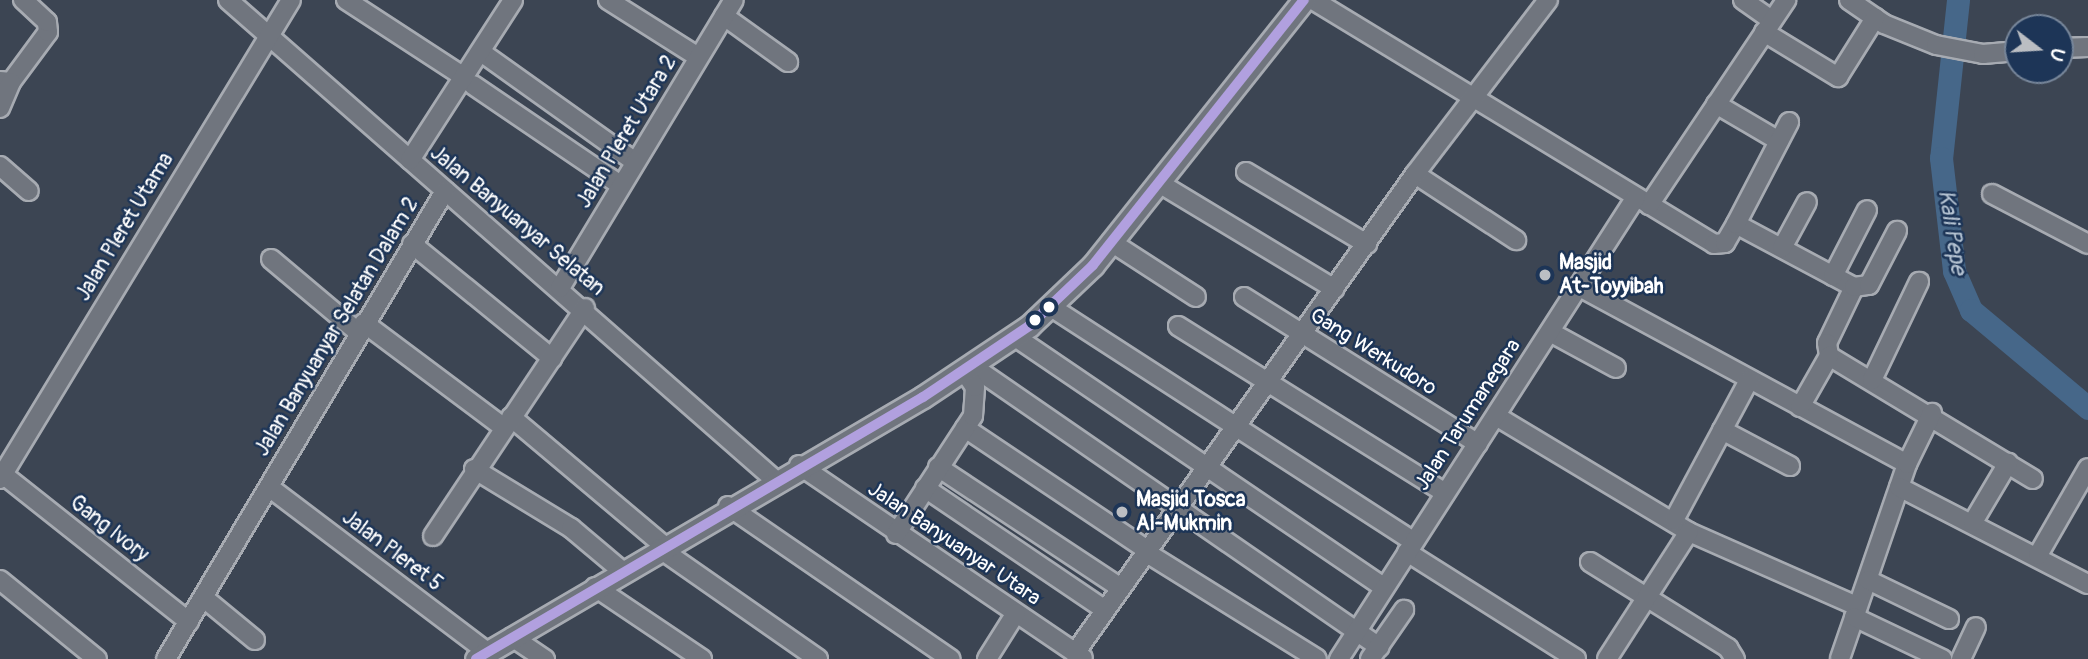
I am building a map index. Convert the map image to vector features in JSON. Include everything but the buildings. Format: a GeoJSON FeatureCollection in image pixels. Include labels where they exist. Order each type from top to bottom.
{"type":"FeatureCollection","features":[{"type":"Feature","properties":{"kind":"main road"},"geometry":{"type":"LineString","coordinates":[[482,656],[728,506],[968,369],[1051,307],[1111,242],[1304,0]]}},
{"type":"Feature","properties":{"kind":"street"},"geometry":{"type":"LineString","coordinates":[[0,108],[6,82],[49,28],[23,0]]}},
{"type":"Feature","properties":{"kind":"street","name":"Jalan Banyuanyar Selatan"},"geometry":{"type":"LineString","coordinates":[[228,0],[271,33],[445,191],[585,308],[774,479]]}},
{"type":"Feature","properties":{"kind":"street","name":"Jalan Pleret Utama"},"geometry":{"type":"LineString","coordinates":[[1,475],[291,0]]}},
{"type":"Feature","properties":{"kind":"street"},"geometry":{"type":"LineString","coordinates":[[346,0],[620,185]]}},
{"type":"Feature","properties":{"kind":"street"},"geometry":{"type":"LineString","coordinates":[[410,160],[469,81],[481,52],[513,0]]}},
{"type":"Feature","properties":{"kind":"street"},"geometry":{"type":"LineString","coordinates":[[608,0],[698,57]]}},
{"type":"Feature","properties":{"kind":"street"},"geometry":{"type":"LineString","coordinates":[[1313,0],[1719,246],[1736,224],[1789,122]]}},
{"type":"Feature","properties":{"kind":"street"},"geometry":{"type":"LineString","coordinates":[[1080,656],[1105,610],[1239,428],[1415,174],[1471,97],[1548,0]]}},
{"type":"Feature","properties":{"kind":"street"},"geometry":{"type":"LineString","coordinates":[[1743,0],[1768,26],[1838,77],[1875,18]]}},
{"type":"Feature","properties":{"kind":"street","name":"Jalan Tarumanegara"},"geometry":{"type":"LineString","coordinates":[[1339,659],[1578,286],[1716,104],[1786,0]]}},
{"type":"Feature","properties":{"kind":"street"},"geometry":{"type":"LineString","coordinates":[[1849,0],[1875,18],[1936,45],[1983,54],[2004,52]]}},
{"type":"Feature","properties":{"kind":"street"},"geometry":{"type":"LineString","coordinates":[[729,8],[788,62]]}},
{"type":"Feature","properties":{"kind":"street","name":"Jalan Pleret Utara 2"},"geometry":{"type":"LineString","coordinates":[[560,288],[634,161],[729,8]]}},
{"type":"Feature","properties":{"kind":"street"},"geometry":{"type":"LineString","coordinates":[[481,52],[634,161]]}},
{"type":"Feature","properties":{"kind":"street"},"geometry":{"type":"LineString","coordinates":[[1716,104],[1779,141]]}},
{"type":"Feature","properties":{"kind":"street"},"geometry":{"type":"LineString","coordinates":[[0,166],[30,191]]}},
{"type":"Feature","properties":{"kind":"street"},"geometry":{"type":"LineString","coordinates":[[1246,172],[1367,244]]}},
{"type":"Feature","properties":{"kind":"street"},"geometry":{"type":"LineString","coordinates":[[1415,174],[1516,240]]}},
{"type":"Feature","properties":{"kind":"street"},"geometry":{"type":"LineString","coordinates":[[1158,183],[1335,289]]}},
{"type":"Feature","properties":{"kind":"street","name":"Jalan Banyuanyar Selatan Dalam 2"},"geometry":{"type":"LineString","coordinates":[[166,659],[361,327],[445,191]]}},
{"type":"Feature","properties":{"kind":"street"},"geometry":{"type":"LineString","coordinates":[[1992,194],[2084,242],[2088,223]]}},
{"type":"Feature","properties":{"kind":"street"},"geometry":{"type":"LineString","coordinates":[[1782,248],[1807,202]]}},
{"type":"Feature","properties":{"kind":"street"},"geometry":{"type":"LineString","coordinates":[[1833,276],[1867,210]]}},
{"type":"Feature","properties":{"kind":"street"},"geometry":{"type":"LineString","coordinates":[[1736,224],[1854,288],[1869,285],[1897,231]]}},
{"type":"Feature","properties":{"kind":"street"},"geometry":{"type":"LineString","coordinates":[[1111,242],[1196,297]]}},
{"type":"Feature","properties":{"kind":"street"},"geometry":{"type":"LineString","coordinates":[[412,244],[552,358]]}},
{"type":"Feature","properties":{"kind":"street"},"geometry":{"type":"LineString","coordinates":[[271,259],[361,327],[507,422],[661,546],[818,659]]}},
{"type":"Feature","properties":{"kind":"street"},"geometry":{"type":"LineString","coordinates":[[1872,380],[1919,282]]}},
{"type":"Feature","properties":{"kind":"street"},"geometry":{"type":"LineString","coordinates":[[1578,286],[1907,464]]}},
{"type":"Feature","properties":{"kind":"street"},"geometry":{"type":"LineString","coordinates":[[1800,407],[1829,356],[1826,343],[1854,288]]}},
{"type":"Feature","properties":{"kind":"street","name":"Gang Werkudoro"},"geometry":{"type":"LineString","coordinates":[[1244,297],[1478,444]]}},
{"type":"Feature","properties":{"kind":"street"},"geometry":{"type":"LineString","coordinates":[[1051,307],[1239,428],[1576,659]]}},
{"type":"Feature","properties":{"kind":"street"},"geometry":{"type":"LineString","coordinates":[[433,536],[474,469],[585,308]]}},
{"type":"Feature","properties":{"kind":"street"},"geometry":{"type":"LineString","coordinates":[[1178,326],[1267,386],[1445,493]]}},
{"type":"Feature","properties":{"kind":"street"},"geometry":{"type":"LineString","coordinates":[[1550,332],[1616,368]]}},
{"type":"Feature","properties":{"kind":"street"},"geometry":{"type":"LineString","coordinates":[[1014,336],[1207,471],[1384,587]]}},
{"type":"Feature","properties":{"kind":"street"},"geometry":{"type":"LineString","coordinates":[[1829,356],[1932,413],[2033,479]]}},
{"type":"Feature","properties":{"kind":"street"},"geometry":{"type":"LineString","coordinates":[[896,534],[964,428],[976,401],[968,369]]}},
{"type":"Feature","properties":{"kind":"street"},"geometry":{"type":"LineString","coordinates":[[968,369],[1180,509],[1356,632],[1375,653],[1404,610]]}},
{"type":"Feature","properties":{"kind":"street"},"geometry":{"type":"LineString","coordinates":[[1674,520],[1749,380]]}},
{"type":"Feature","properties":{"kind":"street"},"geometry":{"type":"LineString","coordinates":[[1840,659],[1907,464],[1932,413]]}},
{"type":"Feature","properties":{"kind":"street"},"geometry":{"type":"LineString","coordinates":[[1496,416],[1674,520],[1689,532],[1856,611],[1942,659]]}},
{"type":"Feature","properties":{"kind":"street"},"geometry":{"type":"LineString","coordinates":[[964,428],[1148,552],[1317,659]]}},
{"type":"Feature","properties":{"kind":"street"},"geometry":{"type":"LineString","coordinates":[[1722,430],[1790,466]]}},
{"type":"Feature","properties":{"kind":"street"},"geometry":{"type":"LineString","coordinates":[[1973,522],[2008,463]]}},
{"type":"Feature","properties":{"kind":"street","name":"Jalan Banyuanyar Utara"},"geometry":{"type":"LineString","coordinates":[[799,465],[896,534],[1080,656]]}},
{"type":"Feature","properties":{"kind":"street"},"geometry":{"type":"LineString","coordinates":[[938,467],[1121,588]]}},
{"type":"Feature","properties":{"kind":"street"},"geometry":{"type":"LineString","coordinates":[[2038,555],[2088,468]]}},
{"type":"Feature","properties":{"kind":"street"},"geometry":{"type":"LineString","coordinates":[[474,469],[571,528],[622,571]]}},
{"type":"Feature","properties":{"kind":"street","name":"Gang Ivory"},"geometry":{"type":"LineString","coordinates":[[1,475],[190,622]]}},
{"type":"Feature","properties":{"kind":"street","name":"Jalan Pleret 5"},"geometry":{"type":"LineString","coordinates":[[269,487],[482,656]]}},
{"type":"Feature","properties":{"kind":"street"},"geometry":{"type":"LineString","coordinates":[[1899,487],[2038,555],[2088,584]]}},
{"type":"Feature","properties":{"kind":"street"},"geometry":{"type":"LineString","coordinates":[[925,488],[1105,610]]}},
{"type":"Feature","properties":{"kind":"street"},"geometry":{"type":"LineString","coordinates":[[728,506],[951,659]]}},
{"type":"Feature","properties":{"kind":"street"},"geometry":{"type":"LineString","coordinates":[[1607,659],[1689,532]]}},
{"type":"Feature","properties":{"kind":"street"},"geometry":{"type":"LineString","coordinates":[[1590,562],[1644,602],[1728,648],[1735,659]]}},
{"type":"Feature","properties":{"kind":"street"},"geometry":{"type":"LineString","coordinates":[[0,580],[97,659]]}},
{"type":"Feature","properties":{"kind":"street"},"geometry":{"type":"LineString","coordinates":[[1868,580],[1949,619]]}},
{"type":"Feature","properties":{"kind":"street"},"geometry":{"type":"LineString","coordinates":[[595,587],[702,659]]}},
{"type":"Feature","properties":{"kind":"street"},"geometry":{"type":"LineString","coordinates":[[204,598],[255,640]]}},
{"type":"Feature","properties":{"kind":"street"},"geometry":{"type":"LineString","coordinates":[[987,659],[1016,613]]}},
{"type":"Feature","properties":{"kind":"street"},"geometry":{"type":"LineString","coordinates":[[1961,659],[1976,628]]}},
{"type":"Feature","properties":{"kind":"street"},"geometry":{"type":"LineString","coordinates":[[512,637],[545,659]]}},
{"type":"Feature","properties":{"kind":"waterway","name":"Kali Pepe"},"geometry":{"type":"LineString","coordinates":[[1958,0],[1941,158],[1954,271],[1971,310],[2088,408]]}},
{"type":"Feature","properties":{"kind":"transit line","name":"5"},"geometry":{"type":"LineString","coordinates":[[476,659],[923,397],[1029,326],[1093,265],[1304,0]]}},
{"type":"Feature","properties":{"kind":"place","name":"Masjid At-Toyyibah"},"geometry":{"type":"Point","coordinates":[1545,275]}},
{"type":"Feature","properties":{"kind":"place","name":"Masjid Tosca Al-Mukmin"},"geometry":{"type":"Point","coordinates":[1122,512]}}]}
